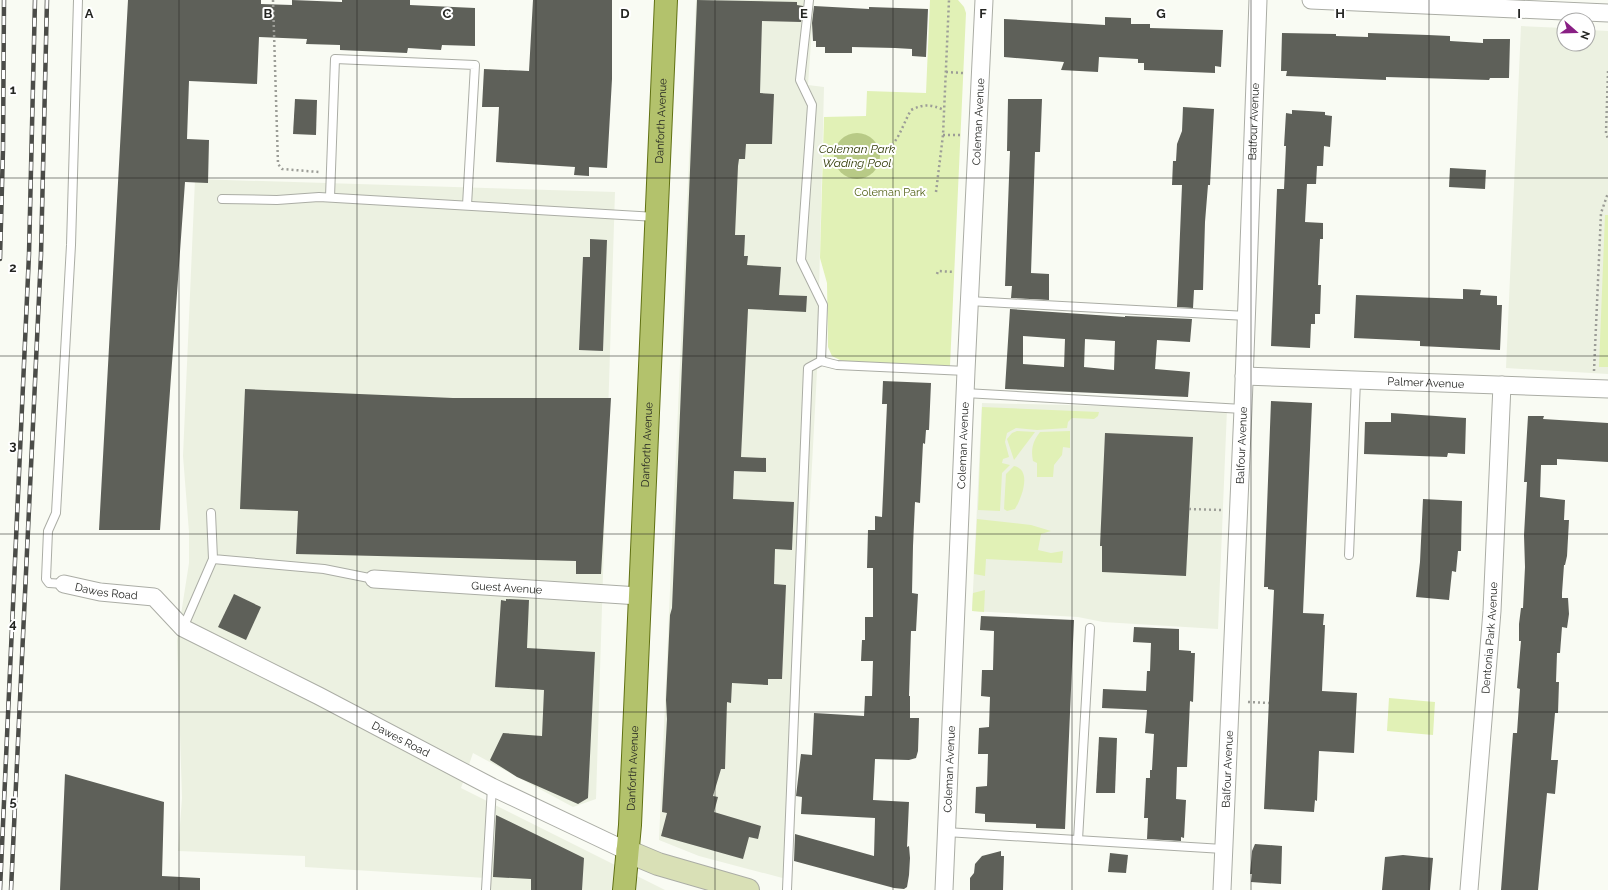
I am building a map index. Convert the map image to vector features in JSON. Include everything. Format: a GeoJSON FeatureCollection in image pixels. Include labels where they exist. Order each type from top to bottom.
{"type":"FeatureCollection","features":[{"type":"Feature","properties":{"kind":"main road","name":"Danforth Avenue"},"geometry":{"type":"LineString","coordinates":[[624,890],[628,852],[666,0]]}},
{"type":"Feature","properties":{"kind":"street","name":"Coleman Avenue"},"geometry":{"type":"LineString","coordinates":[[944,890],[969,301],[984,0]]}},
{"type":"Feature","properties":{"kind":"street","name":"Balfour Avenue"},"geometry":{"type":"LineString","coordinates":[[1222,890],[1247,316],[1258,0]]}},
{"type":"Feature","properties":{"kind":"street"},"geometry":{"type":"LineString","coordinates":[[1311,0],[1608,13]]}},
{"type":"Feature","properties":{"kind":"street","name":"Palmer Avenue"},"geometry":{"type":"LineString","coordinates":[[1244,376],[1601,388]]}},
{"type":"Feature","properties":{"kind":"street","name":"Dentonia Park Avenue"},"geometry":{"type":"LineString","coordinates":[[1469,890],[1492,612],[1502,385]]}},
{"type":"Feature","properties":{"kind":"street","name":"Guest Avenue"},"geometry":{"type":"LineString","coordinates":[[374,579],[639,596]]}},
{"type":"Feature","properties":{"kind":"street","name":"Dawes Road"},"geometry":{"type":"LineString","coordinates":[[64,584],[100,592],[154,597],[183,628],[319,696],[492,787],[628,852],[658,864],[748,890]]}},
{"type":"Feature","properties":{"kind":"lane"},"geometry":{"type":"LineString","coordinates":[[64,584],[49,582],[46,579],[48,531],[56,513],[71,245],[78,0]]}},
{"type":"Feature","properties":{"kind":"lane"},"geometry":{"type":"LineString","coordinates":[[809,0],[800,80],[812,105],[801,260],[822,305],[821,361]]}},
{"type":"Feature","properties":{"kind":"lane"},"geometry":{"type":"LineString","coordinates":[[330,197],[336,59],[475,65],[467,205]]}},
{"type":"Feature","properties":{"kind":"lane"},"geometry":{"type":"LineString","coordinates":[[222,199],[277,200],[330,197],[656,217]]}},
{"type":"Feature","properties":{"kind":"lane"},"geometry":{"type":"LineString","coordinates":[[969,301],[1247,316]]}},
{"type":"Feature","properties":{"kind":"lane"},"geometry":{"type":"LineString","coordinates":[[787,890],[808,368],[821,361],[837,365],[966,371]]}},
{"type":"Feature","properties":{"kind":"lane"},"geometry":{"type":"LineString","coordinates":[[1349,555],[1356,380]]}},
{"type":"Feature","properties":{"kind":"lane"},"geometry":{"type":"LineString","coordinates":[[965,393],[1243,409]]}},
{"type":"Feature","properties":{"kind":"lane"},"geometry":{"type":"LineString","coordinates":[[183,628],[213,559],[211,513]]}},
{"type":"Feature","properties":{"kind":"lane"},"geometry":{"type":"LineString","coordinates":[[213,559],[324,569],[374,579]]}},
{"type":"Feature","properties":{"kind":"lane"},"geometry":{"type":"LineString","coordinates":[[1078,840],[1090,628]]}},
{"type":"Feature","properties":{"kind":"lane"},"geometry":{"type":"LineString","coordinates":[[486,890],[492,787]]}},
{"type":"Feature","properties":{"kind":"lane"},"geometry":{"type":"LineString","coordinates":[[946,832],[1223,849]]}},
{"type":"Feature","properties":{"kind":"path"},"geometry":{"type":"LineString","coordinates":[[272,0],[278,164],[282,169],[304,170]]}},
{"type":"Feature","properties":{"kind":"path"},"geometry":{"type":"LineString","coordinates":[[936,192],[943,135],[950,0]]}},
{"type":"Feature","properties":{"kind":"path"},"geometry":{"type":"LineString","coordinates":[[1608,71],[1606,133],[1608,139]]}},
{"type":"Feature","properties":{"kind":"path"},"geometry":{"type":"LineString","coordinates":[[946,72],[966,74]]}},
{"type":"Feature","properties":{"kind":"path"},"geometry":{"type":"LineString","coordinates":[[885,152],[893,146],[911,110],[922,105],[929,105],[944,110]]}},
{"type":"Feature","properties":{"kind":"path"},"geometry":{"type":"LineString","coordinates":[[943,135],[963,134]]}},
{"type":"Feature","properties":{"kind":"path"},"geometry":{"type":"LineString","coordinates":[[1601,388],[1602,208],[1608,193]]}},
{"type":"Feature","properties":{"kind":"path"},"geometry":{"type":"LineString","coordinates":[[1602,208],[1608,209]]}},
{"type":"Feature","properties":{"kind":"path"},"geometry":{"type":"LineString","coordinates":[[937,274],[938,271],[957,273]]}},
{"type":"Feature","properties":{"kind":"path"},"geometry":{"type":"LineString","coordinates":[[1189,509],[1226,510]]}},
{"type":"Feature","properties":{"kind":"path"},"geometry":{"type":"LineString","coordinates":[[1243,702],[1269,703]]}},
{"type":"Feature","properties":{"kind":"shaded area"},"geometry":{"type":"Polygon","coordinates":[[[696,0],[814,0],[808,85],[824,87],[817,371],[790,880],[699,856],[659,840],[696,0]]]}},
{"type":"Feature","properties":{"kind":"shaded area"},"geometry":{"type":"Polygon","coordinates":[[[1521,26],[1556,28],[1556,52],[1596,52],[1596,30],[1608,31],[1608,374],[1506,368],[1521,26]]]}},
{"type":"Feature","properties":{"kind":"shaded area"},"geometry":{"type":"Polygon","coordinates":[[[195,179],[615,192],[596,799],[573,807],[473,753],[461,788],[665,890],[490,890],[486,878],[305,867],[305,856],[178,851],[182,798],[177,640],[189,563],[189,532],[183,456],[195,179]]]}},
{"type":"Feature","properties":{"kind":"shaded area"},"geometry":{"type":"Polygon","coordinates":[[[982,403],[1227,409],[1218,629],[1103,622],[1078,617],[972,611],[982,403]]]}},
{"type":"Feature","properties":{"kind":"green space","name":"Coleman Park"},"geometry":{"type":"Polygon","coordinates":[[[930,0],[958,0],[964,7],[966,13],[950,366],[842,361],[832,356],[828,347],[827,283],[820,258],[824,117],[866,116],[867,91],[926,93],[930,0]]]}},
{"type":"Feature","properties":{"kind":"green space"},"geometry":{"type":"Polygon","coordinates":[[[1605,215],[1608,215],[1608,367],[1599,367],[1605,215]]]}},
{"type":"Feature","properties":{"kind":"green space"},"geometry":{"type":"Polygon","coordinates":[[[982,407],[1099,412],[1098,416],[1094,419],[1072,418],[1068,422],[1067,428],[1037,430],[1016,428],[1007,433],[1005,442],[1009,457],[1003,459],[1002,463],[1010,465],[1002,473],[1000,511],[978,510],[982,407]]]}},
{"type":"Feature","properties":{"kind":"green space"},"geometry":{"type":"Polygon","coordinates":[[[1017,431],[1035,432],[1014,460],[1007,439],[1012,433],[1017,431]]]}},
{"type":"Feature","properties":{"kind":"green space"},"geometry":{"type":"Polygon","coordinates":[[[1070,431],[1070,448],[1063,447],[1062,455],[1054,465],[1053,477],[1037,477],[1037,463],[1033,461],[1032,453],[1037,436],[1040,432],[1070,431]]]}},
{"type":"Feature","properties":{"kind":"green space"},"geometry":{"type":"Polygon","coordinates":[[[1014,466],[1020,469],[1023,473],[1024,485],[1015,509],[1007,511],[1004,509],[1006,474],[1014,466]]]}},
{"type":"Feature","properties":{"kind":"green space"},"geometry":{"type":"Polygon","coordinates":[[[977,519],[1031,525],[1051,531],[1041,534],[1038,550],[1051,553],[1063,551],[1062,563],[986,559],[985,576],[974,574],[977,519]]]}},
{"type":"Feature","properties":{"kind":"green space"},"geometry":{"type":"Polygon","coordinates":[[[985,590],[984,612],[972,611],[973,593],[985,590]]]}},
{"type":"Feature","properties":{"kind":"green space"},"geometry":{"type":"Polygon","coordinates":[[[1389,698],[1435,702],[1433,735],[1387,731],[1389,698]]]}},
{"type":"Feature","properties":{"kind":"water","name":"Coleman Park Wading Pool"},"geometry":{"type":"Polygon","coordinates":[[[862,133],[874,139],[879,147],[879,165],[874,173],[866,178],[852,179],[840,173],[835,165],[834,151],[840,139],[848,134],[862,133]]]}},
{"type":"Feature","properties":{"kind":"building"},"geometry":{"type":"Polygon","coordinates":[[[128,0],[261,0],[261,4],[292,5],[292,0],[342,2],[342,0],[410,0],[410,5],[475,8],[475,46],[442,45],[441,50],[408,48],[407,53],[340,50],[340,45],[306,44],[307,39],[259,37],[257,84],[189,81],[187,139],[209,140],[208,183],[185,182],[160,530],[99,530],[128,0]]]}},
{"type":"Feature","properties":{"kind":"building"},"geometry":{"type":"Polygon","coordinates":[[[533,0],[612,0],[612,79],[607,168],[589,167],[589,176],[574,175],[575,167],[496,162],[499,107],[482,107],[484,69],[529,71],[533,0]]]}},
{"type":"Feature","properties":{"kind":"building"},"geometry":{"type":"Polygon","coordinates":[[[697,0],[797,2],[797,5],[803,6],[801,22],[762,21],[760,93],[774,94],[772,144],[746,144],[745,159],[739,159],[738,166],[735,235],[745,235],[744,256],[748,256],[747,265],[781,267],[779,295],[807,296],[806,312],[748,309],[741,457],[766,458],[766,472],[734,471],[733,499],[794,502],[792,550],[775,549],[774,584],[786,585],[782,679],[768,679],[768,685],[732,683],[731,703],[727,702],[725,769],[721,769],[713,796],[718,797],[714,812],[761,826],[758,839],[749,837],[743,859],[661,836],[667,813],[662,812],[667,719],[666,700],[670,615],[672,608],[697,0]]]}},
{"type":"Feature","properties":{"kind":"building"},"geometry":{"type":"Polygon","coordinates":[[[814,6],[869,9],[869,7],[928,9],[926,57],[912,56],[912,49],[895,48],[852,47],[852,53],[825,53],[825,47],[816,47],[816,41],[813,41],[812,23],[814,6]]]}},
{"type":"Feature","properties":{"kind":"building"},"geometry":{"type":"Polygon","coordinates":[[[1105,17],[1131,18],[1131,24],[1150,24],[1150,28],[1223,30],[1221,67],[1215,66],[1215,73],[1144,70],[1144,63],[1138,63],[1138,59],[1099,57],[1098,72],[1061,70],[1064,62],[1004,57],[1004,19],[1105,25],[1105,17]]]}},
{"type":"Feature","properties":{"kind":"building"},"geometry":{"type":"Polygon","coordinates":[[[1282,33],[1336,34],[1336,36],[1368,37],[1368,33],[1450,36],[1450,41],[1483,43],[1483,39],[1510,39],[1509,78],[1490,78],[1489,80],[1386,77],[1386,80],[1286,76],[1287,71],[1281,71],[1282,33]]]}},
{"type":"Feature","properties":{"kind":"building"},"geometry":{"type":"Polygon","coordinates":[[[295,99],[317,100],[316,135],[293,134],[295,99]]]}},
{"type":"Feature","properties":{"kind":"building"},"geometry":{"type":"Polygon","coordinates":[[[1008,99],[1042,99],[1040,152],[1035,152],[1031,273],[1049,274],[1049,300],[1011,298],[1012,286],[1005,286],[1010,151],[1007,151],[1008,99]]]}},
{"type":"Feature","properties":{"kind":"building"},"geometry":{"type":"Polygon","coordinates":[[[1183,107],[1214,109],[1210,185],[1208,185],[1205,222],[1203,290],[1194,290],[1193,308],[1177,307],[1182,185],[1172,185],[1173,161],[1176,161],[1177,144],[1182,131],[1183,107]]]}},
{"type":"Feature","properties":{"kind":"building"},"geometry":{"type":"Polygon","coordinates":[[[1292,110],[1325,112],[1325,115],[1332,116],[1330,147],[1324,146],[1323,166],[1317,166],[1316,184],[1307,184],[1305,222],[1323,223],[1323,239],[1320,239],[1318,285],[1321,285],[1320,314],[1315,314],[1315,324],[1311,324],[1310,348],[1271,346],[1277,189],[1284,189],[1286,113],[1292,114],[1292,110]]]}},
{"type":"Feature","properties":{"kind":"building"},"geometry":{"type":"Polygon","coordinates":[[[1450,168],[1486,170],[1485,189],[1449,187],[1450,168]]]}},
{"type":"Feature","properties":{"kind":"building"},"geometry":{"type":"Polygon","coordinates":[[[590,239],[607,240],[603,351],[579,350],[583,257],[590,257],[590,239]]]}},
{"type":"Feature","properties":{"kind":"building"},"geometry":{"type":"Polygon","coordinates":[[[1463,289],[1481,290],[1480,295],[1497,296],[1497,305],[1502,305],[1500,350],[1420,346],[1420,341],[1354,338],[1356,295],[1463,299],[1463,289]]]}},
{"type":"Feature","properties":{"kind":"building"},"geometry":{"type":"Polygon","coordinates":[[[1010,309],[1125,317],[1192,319],[1190,342],[1157,340],[1155,369],[1190,372],[1188,397],[1005,389],[1010,309]],[[1023,336],[1023,364],[1064,367],[1065,339],[1023,336]],[[1085,339],[1084,367],[1114,370],[1115,341],[1085,339]]]}},
{"type":"Feature","properties":{"kind":"building"},"geometry":{"type":"Polygon","coordinates":[[[883,381],[931,383],[929,430],[926,430],[925,444],[923,443],[920,503],[915,502],[913,546],[912,593],[918,594],[916,631],[911,631],[909,696],[910,718],[919,718],[918,751],[916,758],[909,760],[875,759],[873,800],[909,802],[907,847],[909,846],[910,858],[907,887],[904,889],[894,888],[794,861],[795,834],[874,856],[875,818],[801,814],[802,797],[796,796],[801,754],[812,755],[814,713],[864,716],[865,696],[872,696],[873,661],[861,661],[862,640],[865,640],[865,617],[873,617],[873,568],[867,568],[868,530],[875,530],[875,516],[882,517],[887,404],[882,404],[883,381]]]}},
{"type":"Feature","properties":{"kind":"building"},"geometry":{"type":"Polygon","coordinates":[[[245,389],[453,398],[611,398],[601,574],[576,574],[576,561],[296,554],[298,511],[240,509],[245,389]]]}},
{"type":"Feature","properties":{"kind":"building"},"geometry":{"type":"Polygon","coordinates":[[[1271,401],[1312,403],[1303,613],[1324,614],[1323,625],[1325,625],[1322,691],[1357,693],[1354,753],[1319,751],[1317,801],[1315,800],[1314,812],[1264,809],[1274,590],[1264,587],[1271,401]]]}},
{"type":"Feature","properties":{"kind":"building"},"geometry":{"type":"Polygon","coordinates":[[[1391,413],[1466,418],[1465,454],[1448,453],[1447,457],[1364,454],[1365,422],[1391,422],[1391,413]]]}},
{"type":"Feature","properties":{"kind":"building"},"geometry":{"type":"Polygon","coordinates":[[[1528,416],[1544,416],[1543,419],[1608,423],[1608,462],[1557,459],[1557,465],[1541,465],[1540,497],[1565,500],[1564,520],[1569,520],[1567,556],[1564,565],[1562,598],[1568,598],[1569,614],[1567,628],[1562,627],[1560,653],[1557,653],[1556,682],[1559,682],[1558,713],[1555,713],[1551,760],[1558,760],[1555,794],[1547,793],[1538,890],[1501,890],[1513,733],[1517,733],[1520,689],[1517,688],[1521,641],[1519,641],[1519,624],[1521,608],[1523,608],[1525,567],[1524,535],[1527,482],[1524,482],[1528,416]]]}},
{"type":"Feature","properties":{"kind":"building"},"geometry":{"type":"Polygon","coordinates":[[[1105,433],[1193,437],[1186,576],[1102,572],[1102,546],[1100,546],[1105,433]]]}},
{"type":"Feature","properties":{"kind":"building"},"geometry":{"type":"Polygon","coordinates":[[[1423,499],[1462,501],[1461,551],[1458,551],[1456,572],[1452,571],[1449,600],[1416,597],[1420,562],[1423,499]]]}},
{"type":"Feature","properties":{"kind":"building"},"geometry":{"type":"Polygon","coordinates":[[[234,594],[261,607],[246,640],[218,627],[234,594]]]}},
{"type":"Feature","properties":{"kind":"building"},"geometry":{"type":"Polygon","coordinates":[[[506,599],[529,600],[527,648],[595,652],[588,798],[578,804],[517,777],[490,760],[503,733],[542,736],[544,690],[495,687],[501,600],[506,601],[506,599]]]}},
{"type":"Feature","properties":{"kind":"building"},"geometry":{"type":"Polygon","coordinates":[[[981,616],[1074,620],[1065,829],[1036,828],[1036,824],[985,822],[985,814],[975,813],[976,787],[987,786],[988,754],[978,754],[979,728],[989,727],[990,697],[981,696],[982,670],[993,670],[994,631],[980,630],[981,616]]]}},
{"type":"Feature","properties":{"kind":"building"},"geometry":{"type":"Polygon","coordinates":[[[1134,627],[1179,629],[1179,650],[1191,651],[1191,653],[1195,653],[1193,702],[1190,701],[1187,767],[1177,767],[1176,799],[1186,800],[1184,838],[1181,837],[1181,841],[1147,839],[1148,818],[1144,818],[1146,778],[1150,778],[1150,770],[1152,770],[1154,734],[1145,733],[1147,710],[1102,708],[1103,689],[1146,691],[1147,671],[1150,671],[1151,643],[1133,642],[1134,627]]]}},
{"type":"Feature","properties":{"kind":"building"},"geometry":{"type":"Polygon","coordinates":[[[1099,737],[1117,738],[1115,793],[1096,793],[1099,737]]]}},
{"type":"Feature","properties":{"kind":"building"},"geometry":{"type":"Polygon","coordinates":[[[65,774],[164,802],[162,876],[200,878],[200,890],[60,890],[65,774]]]}},
{"type":"Feature","properties":{"kind":"building"},"geometry":{"type":"Polygon","coordinates":[[[496,815],[584,858],[582,890],[531,890],[531,879],[493,877],[496,815]]]}},
{"type":"Feature","properties":{"kind":"building"},"geometry":{"type":"Polygon","coordinates":[[[1255,844],[1282,846],[1281,884],[1251,882],[1252,874],[1250,874],[1252,851],[1255,844]]]}},
{"type":"Feature","properties":{"kind":"building"},"geometry":{"type":"Polygon","coordinates":[[[1001,851],[1001,856],[1004,856],[1003,890],[970,890],[970,878],[974,873],[975,864],[982,856],[1001,851]]]}},
{"type":"Feature","properties":{"kind":"building"},"geometry":{"type":"Polygon","coordinates":[[[1110,853],[1128,855],[1126,873],[1108,872],[1110,853]]]}},
{"type":"Feature","properties":{"kind":"building"},"geometry":{"type":"Polygon","coordinates":[[[1403,855],[1433,858],[1430,890],[1382,890],[1385,857],[1403,855]]]}},
{"type":"Feature","properties":{"kind":"railway"},"geometry":{"type":"LineString","coordinates":[[0,259],[3,149],[4,0]]}},
{"type":"Feature","properties":{"kind":"railway"},"geometry":{"type":"LineString","coordinates":[[0,890],[29,254],[35,0]]}},
{"type":"Feature","properties":{"kind":"railway"},"geometry":{"type":"LineString","coordinates":[[11,890],[41,255],[47,0]]}}]}
